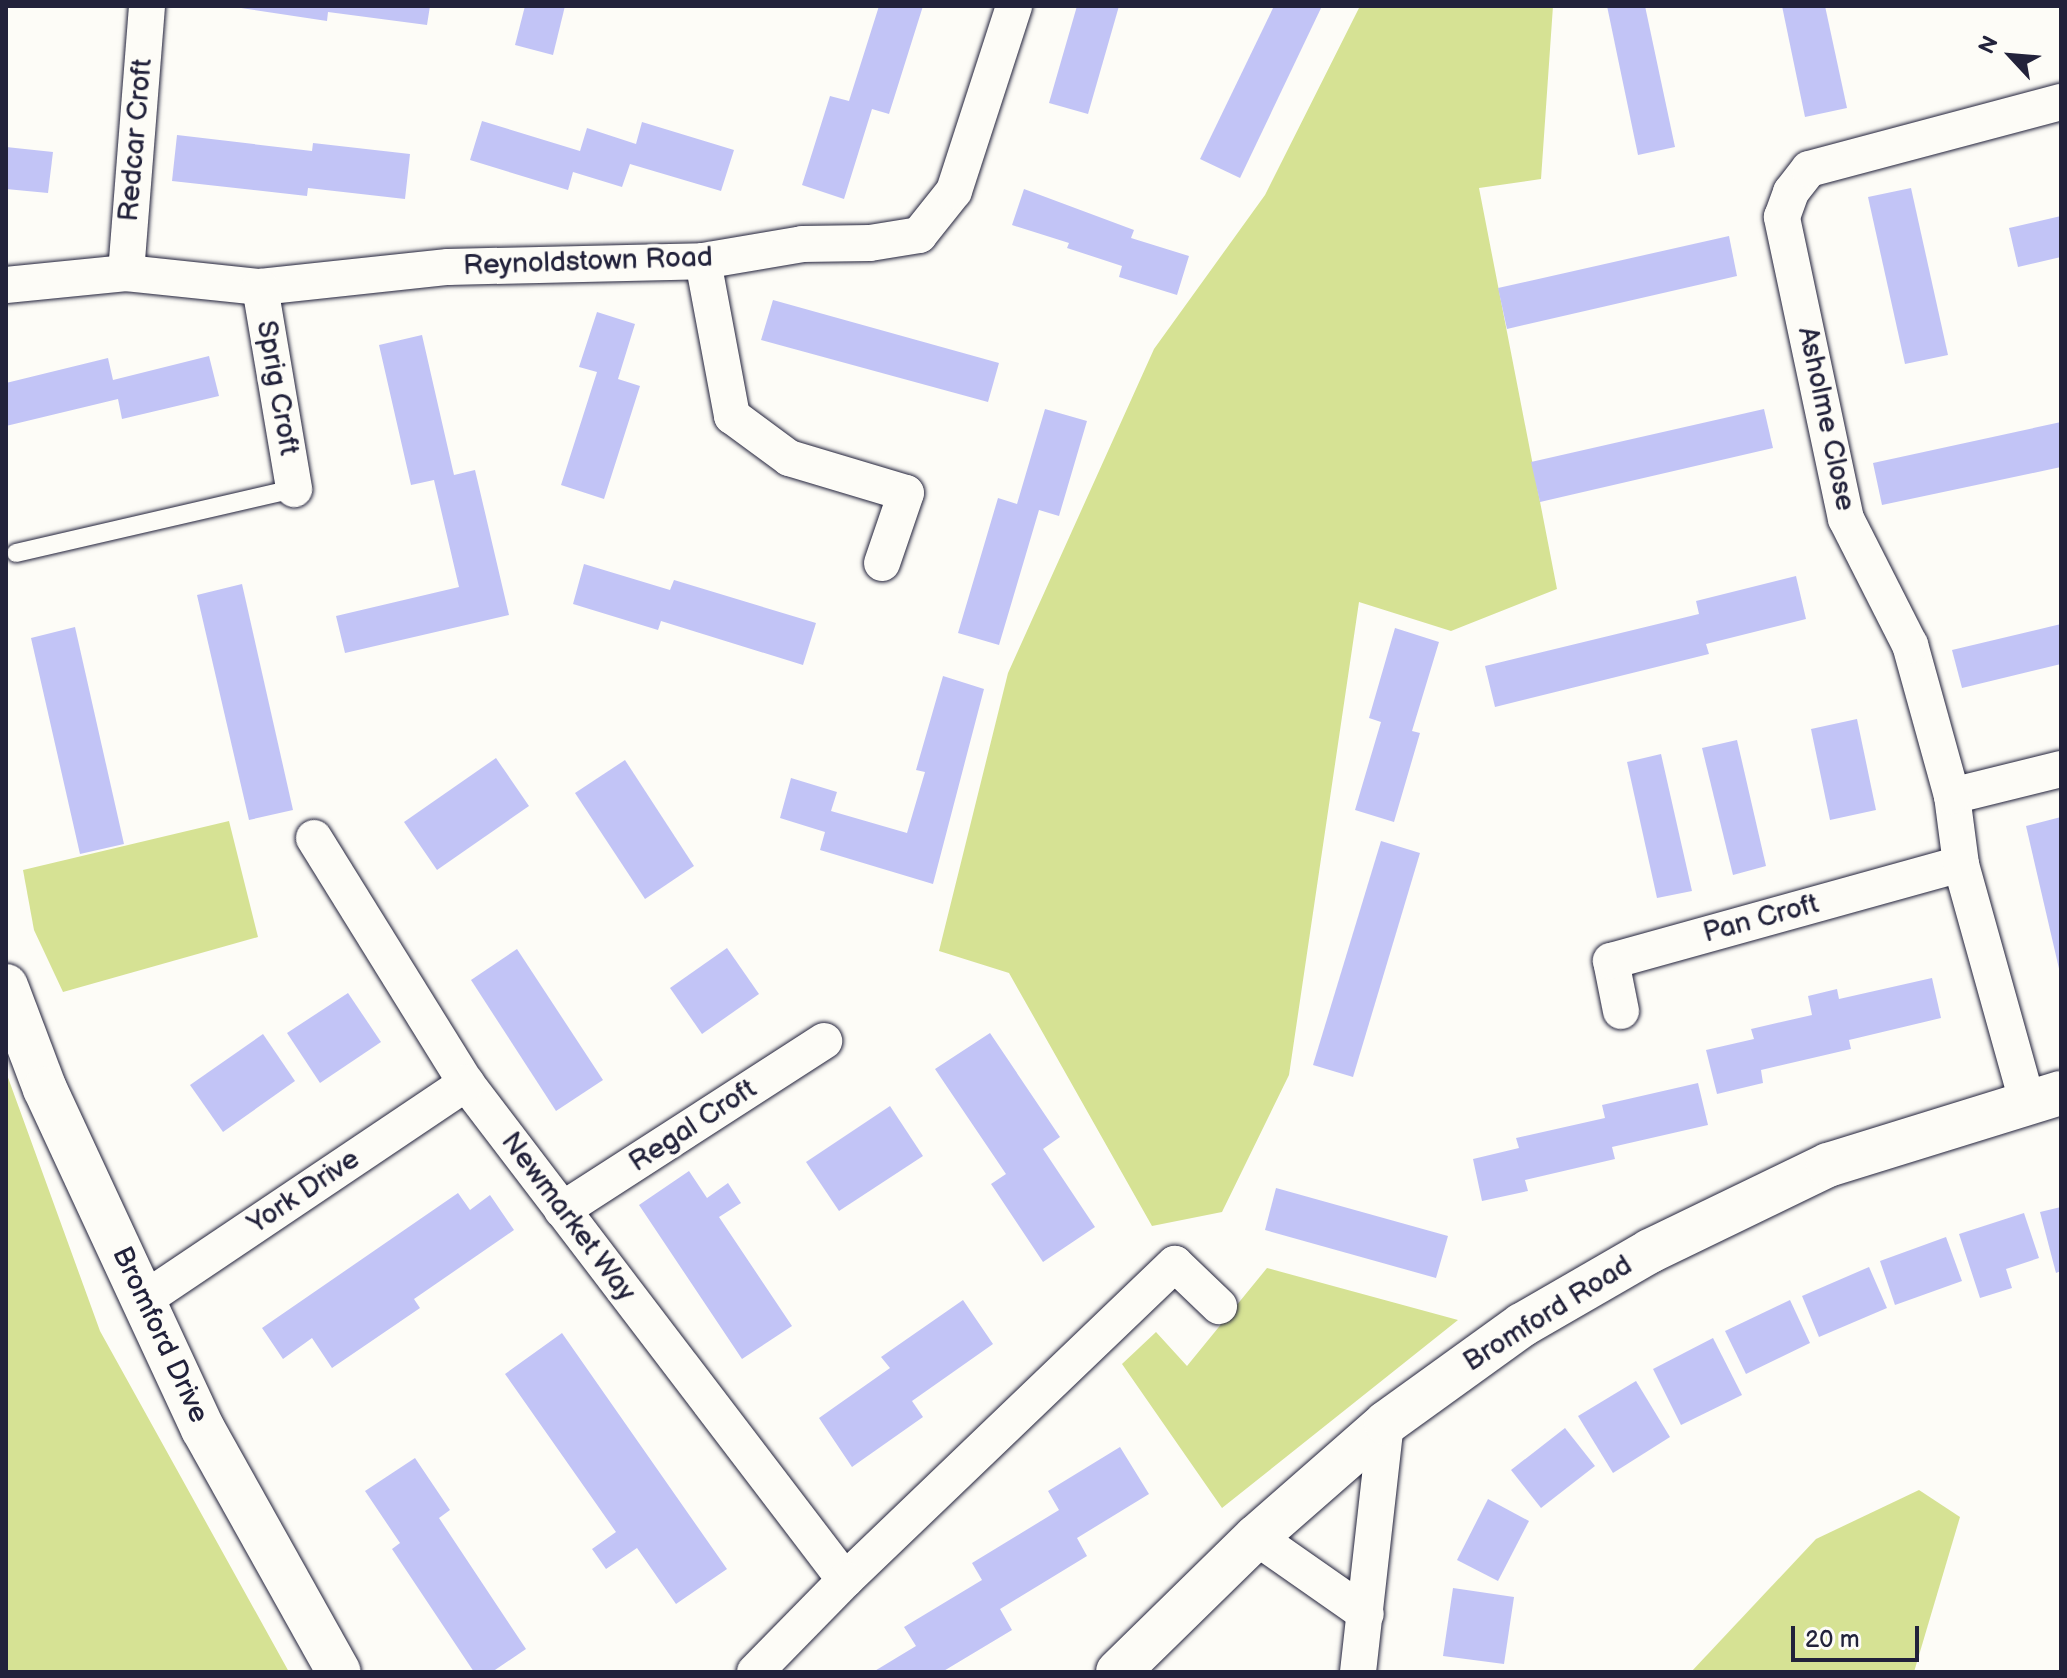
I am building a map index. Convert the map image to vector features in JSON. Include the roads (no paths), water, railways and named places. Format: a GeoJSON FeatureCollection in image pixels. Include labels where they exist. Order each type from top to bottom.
{"type":"FeatureCollection","features":[{"type":"Feature","properties":{"kind":"street","name":"Redcar Croft"},"geometry":{"type":"LineString","coordinates":[[126,273],[147,6]]}},
{"type":"Feature","properties":{"kind":"street","name":"Reynoldstown Road"},"geometry":{"type":"LineString","coordinates":[[6,285],[126,273],[260,287],[448,267],[703,261],[802,244],[870,243],[919,235],[954,191],[1014,6]]}},
{"type":"Feature","properties":{"kind":"street","name":"Asholme Close"},"geometry":{"type":"LineString","coordinates":[[2044,1097],[1961,864],[1952,796],[1910,645],[1846,519],[1782,217],[1791,192],[1809,169],[2061,102]]}},
{"type":"Feature","properties":{"kind":"street"},"geometry":{"type":"LineString","coordinates":[[703,261],[732,416],[789,458],[906,493],[882,563]]}},
{"type":"Feature","properties":{"kind":"street","name":"Sprig Croft"},"geometry":{"type":"LineString","coordinates":[[260,287],[294,489]]}},
{"type":"Feature","properties":{"kind":"street"},"geometry":{"type":"LineString","coordinates":[[1952,796],[2061,769]]}},
{"type":"Feature","properties":{"kind":"street","name":"Newmarket Way"},"geometry":{"type":"LineString","coordinates":[[314,838],[466,1083],[845,1580]]}},
{"type":"Feature","properties":{"kind":"street","name":"Pan Croft"},"geometry":{"type":"LineString","coordinates":[[1621,1011],[1611,961],[1961,864]]}},
{"type":"Feature","properties":{"kind":"street","name":"Bromford Drive"},"geometry":{"type":"LineString","coordinates":[[6,986],[45,1089],[203,1429],[339,1672]]}},
{"type":"Feature","properties":{"kind":"street","name":"Regal Croft"},"geometry":{"type":"LineString","coordinates":[[562,1210],[824,1041]]}},
{"type":"Feature","properties":{"kind":"street","name":"York Drive"},"geometry":{"type":"LineString","coordinates":[[142,1301],[466,1083]]}},
{"type":"Feature","properties":{"kind":"street","name":"Bromford Road"},"geometry":{"type":"LineString","coordinates":[[1118,1672],[1256,1537],[1386,1423],[1522,1325],[1650,1251],[1828,1165],[2044,1097]]}},
{"type":"Feature","properties":{"kind":"street"},"geometry":{"type":"LineString","coordinates":[[755,1672],[845,1580],[1175,1264],[1219,1306]]}},
{"type":"Feature","properties":{"kind":"street"},"geometry":{"type":"LineString","coordinates":[[1358,1672],[1386,1423]]}},
{"type":"Feature","properties":{"kind":"street"},"geometry":{"type":"LineString","coordinates":[[1256,1537],[1366,1614]]}},
{"type":"Feature","properties":{"kind":"lane"},"geometry":{"type":"LineString","coordinates":[[16,553],[294,489]]}}]}
